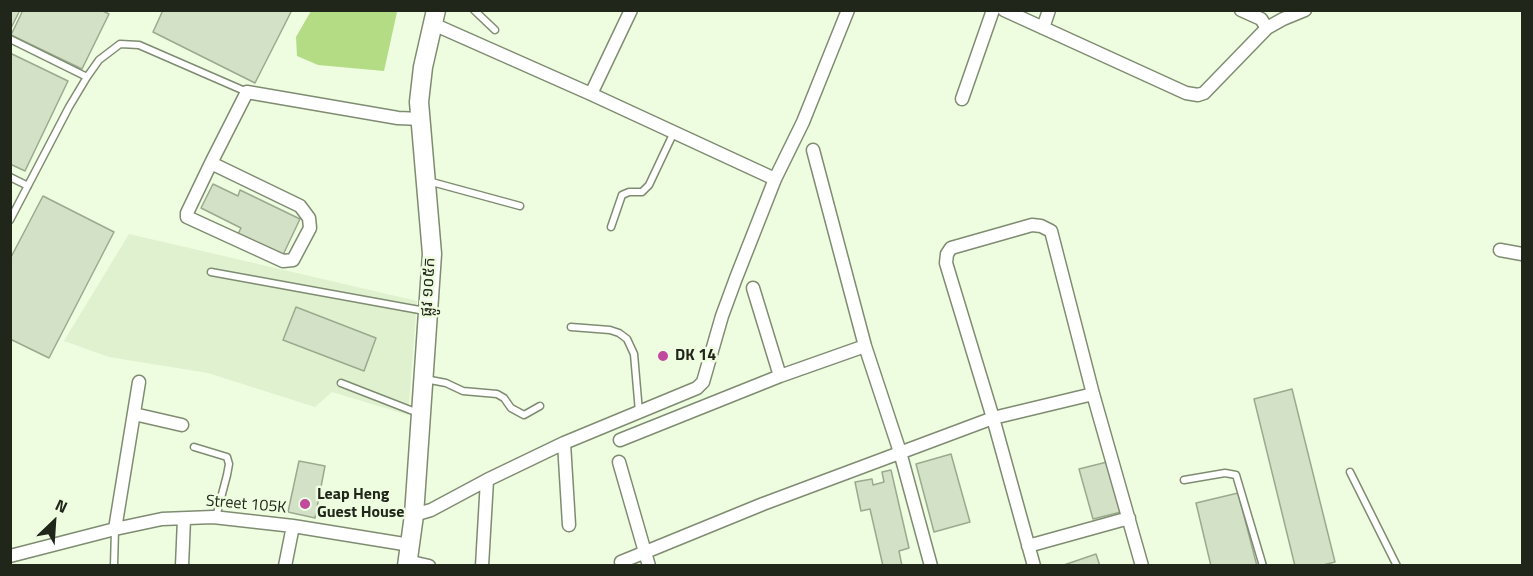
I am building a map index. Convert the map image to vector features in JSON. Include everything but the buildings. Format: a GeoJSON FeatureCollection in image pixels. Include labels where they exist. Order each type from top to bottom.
{"type":"FeatureCollection","features":[{"type":"Feature","properties":{"kind":"main road","name":"ផ្លូវ ១០៥ក"},"geometry":{"type":"LineString","coordinates":[[408,557],[414,515],[432,254],[420,102],[423,67],[434,17]]}},
{"type":"Feature","properties":{"kind":"street"},"geometry":{"type":"LineString","coordinates":[[591,94],[631,10]]}},
{"type":"Feature","properties":{"kind":"street"},"geometry":{"type":"LineString","coordinates":[[414,515],[431,510],[564,443],[697,388],[703,382],[725,306],[775,179],[803,122],[848,10]]}},
{"type":"Feature","properties":{"kind":"street"},"geometry":{"type":"LineString","coordinates":[[962,99],[993,10]]}},
{"type":"Feature","properties":{"kind":"street"},"geometry":{"type":"LineString","coordinates":[[1004,10],[1186,93],[1198,95],[1204,93],[1267,28],[1305,10]]}},
{"type":"Feature","properties":{"kind":"street"},"geometry":{"type":"LineString","coordinates":[[1042,28],[1049,10]]}},
{"type":"Feature","properties":{"kind":"street"},"geometry":{"type":"LineString","coordinates":[[1241,10],[1261,19],[1267,28]]}},
{"type":"Feature","properties":{"kind":"street"},"geometry":{"type":"LineString","coordinates":[[434,17],[591,94],[775,179]]}},
{"type":"Feature","properties":{"kind":"street"},"geometry":{"type":"LineString","coordinates":[[211,163],[300,206],[309,218],[310,228],[293,260],[283,261],[187,218],[186,213],[211,163],[247,92],[398,118],[421,119]]}},
{"type":"Feature","properties":{"kind":"street"},"geometry":{"type":"LineString","coordinates":[[813,150],[865,346],[900,452],[931,566]]}},
{"type":"Feature","properties":{"kind":"street"},"geometry":{"type":"LineString","coordinates":[[1034,566],[993,418],[946,263],[946,254],[951,248],[1032,225],[1051,231],[1143,566]]}},
{"type":"Feature","properties":{"kind":"street"},"geometry":{"type":"LineString","coordinates":[[1500,250],[1522,254]]}},
{"type":"Feature","properties":{"kind":"street"},"geometry":{"type":"LineString","coordinates":[[753,288],[780,376]]}},
{"type":"Feature","properties":{"kind":"street"},"geometry":{"type":"LineString","coordinates":[[620,440],[780,376],[865,346]]}},
{"type":"Feature","properties":{"kind":"street"},"geometry":{"type":"LineString","coordinates":[[115,529],[139,382]]}},
{"type":"Feature","properties":{"kind":"street"},"geometry":{"type":"LineString","coordinates":[[621,562],[763,504],[993,418],[1094,394]]}},
{"type":"Feature","properties":{"kind":"street"},"geometry":{"type":"LineString","coordinates":[[134,414],[182,425]]}},
{"type":"Feature","properties":{"kind":"street"},"geometry":{"type":"LineString","coordinates":[[564,443],[569,525]]}},
{"type":"Feature","properties":{"kind":"street"},"geometry":{"type":"LineString","coordinates":[[619,462],[649,566]]}},
{"type":"Feature","properties":{"kind":"street"},"geometry":{"type":"LineString","coordinates":[[482,566],[487,480]]}},
{"type":"Feature","properties":{"kind":"street","name":"Street 105K"},"geometry":{"type":"LineString","coordinates":[[10,556],[162,519],[216,517],[293,526],[408,557],[429,566]]}},
{"type":"Feature","properties":{"kind":"street"},"geometry":{"type":"LineString","coordinates":[[1028,546],[1129,518]]}},
{"type":"Feature","properties":{"kind":"street"},"geometry":{"type":"LineString","coordinates":[[182,566],[184,519]]}},
{"type":"Feature","properties":{"kind":"street"},"geometry":{"type":"LineString","coordinates":[[285,566],[293,526]]}},
{"type":"Feature","properties":{"kind":"lane"},"geometry":{"type":"LineString","coordinates":[[474,10],[495,30]]}},
{"type":"Feature","properties":{"kind":"lane"},"geometry":{"type":"LineString","coordinates":[[10,39],[87,77]]}},
{"type":"Feature","properties":{"kind":"lane"},"geometry":{"type":"LineString","coordinates":[[10,220],[87,77],[99,60],[120,44],[139,45],[247,92]]}},
{"type":"Feature","properties":{"kind":"lane"},"geometry":{"type":"LineString","coordinates":[[611,226],[622,195],[629,192],[642,192],[649,185],[674,132]]}},
{"type":"Feature","properties":{"kind":"lane"},"geometry":{"type":"LineString","coordinates":[[10,177],[28,186]]}},
{"type":"Feature","properties":{"kind":"lane"},"geometry":{"type":"LineString","coordinates":[[427,181],[520,206]]}},
{"type":"Feature","properties":{"kind":"lane"},"geometry":{"type":"LineString","coordinates":[[211,272],[428,312]]}},
{"type":"Feature","properties":{"kind":"lane"},"geometry":{"type":"LineString","coordinates":[[571,327],[610,330],[627,339],[634,354],[639,411]]}},
{"type":"Feature","properties":{"kind":"lane"},"geometry":{"type":"LineString","coordinates":[[424,378],[446,383],[463,391],[497,394],[504,398],[511,408],[524,415],[540,406]]}},
{"type":"Feature","properties":{"kind":"lane"},"geometry":{"type":"LineString","coordinates":[[341,383],[421,415]]}},
{"type":"Feature","properties":{"kind":"lane"},"geometry":{"type":"LineString","coordinates":[[194,447],[227,458],[229,464],[216,517]]}},
{"type":"Feature","properties":{"kind":"lane"},"geometry":{"type":"LineString","coordinates":[[1350,472],[1397,566]]}},
{"type":"Feature","properties":{"kind":"lane"},"geometry":{"type":"LineString","coordinates":[[1184,480],[1225,473],[1236,476],[1263,566]]}},
{"type":"Feature","properties":{"kind":"lane"},"geometry":{"type":"LineString","coordinates":[[114,566],[115,529]]}},
{"type":"Feature","properties":{"kind":"shaded area"},"geometry":{"type":"Polygon","coordinates":[[[311,11],[397,12],[384,71],[318,65],[297,56],[296,37],[311,11]]]}},
{"type":"Feature","properties":{"kind":"shaded area"},"geometry":{"type":"Polygon","coordinates":[[[129,234],[417,301],[408,415],[332,392],[315,407],[208,373],[109,357],[64,341],[129,234]]]}},
{"type":"Feature","properties":{"kind":"place","name":"DK 14"},"geometry":{"type":"Point","coordinates":[663,356]}},
{"type":"Feature","properties":{"kind":"place","name":"Leap Heng Guest House"},"geometry":{"type":"Point","coordinates":[305,504]}}]}
